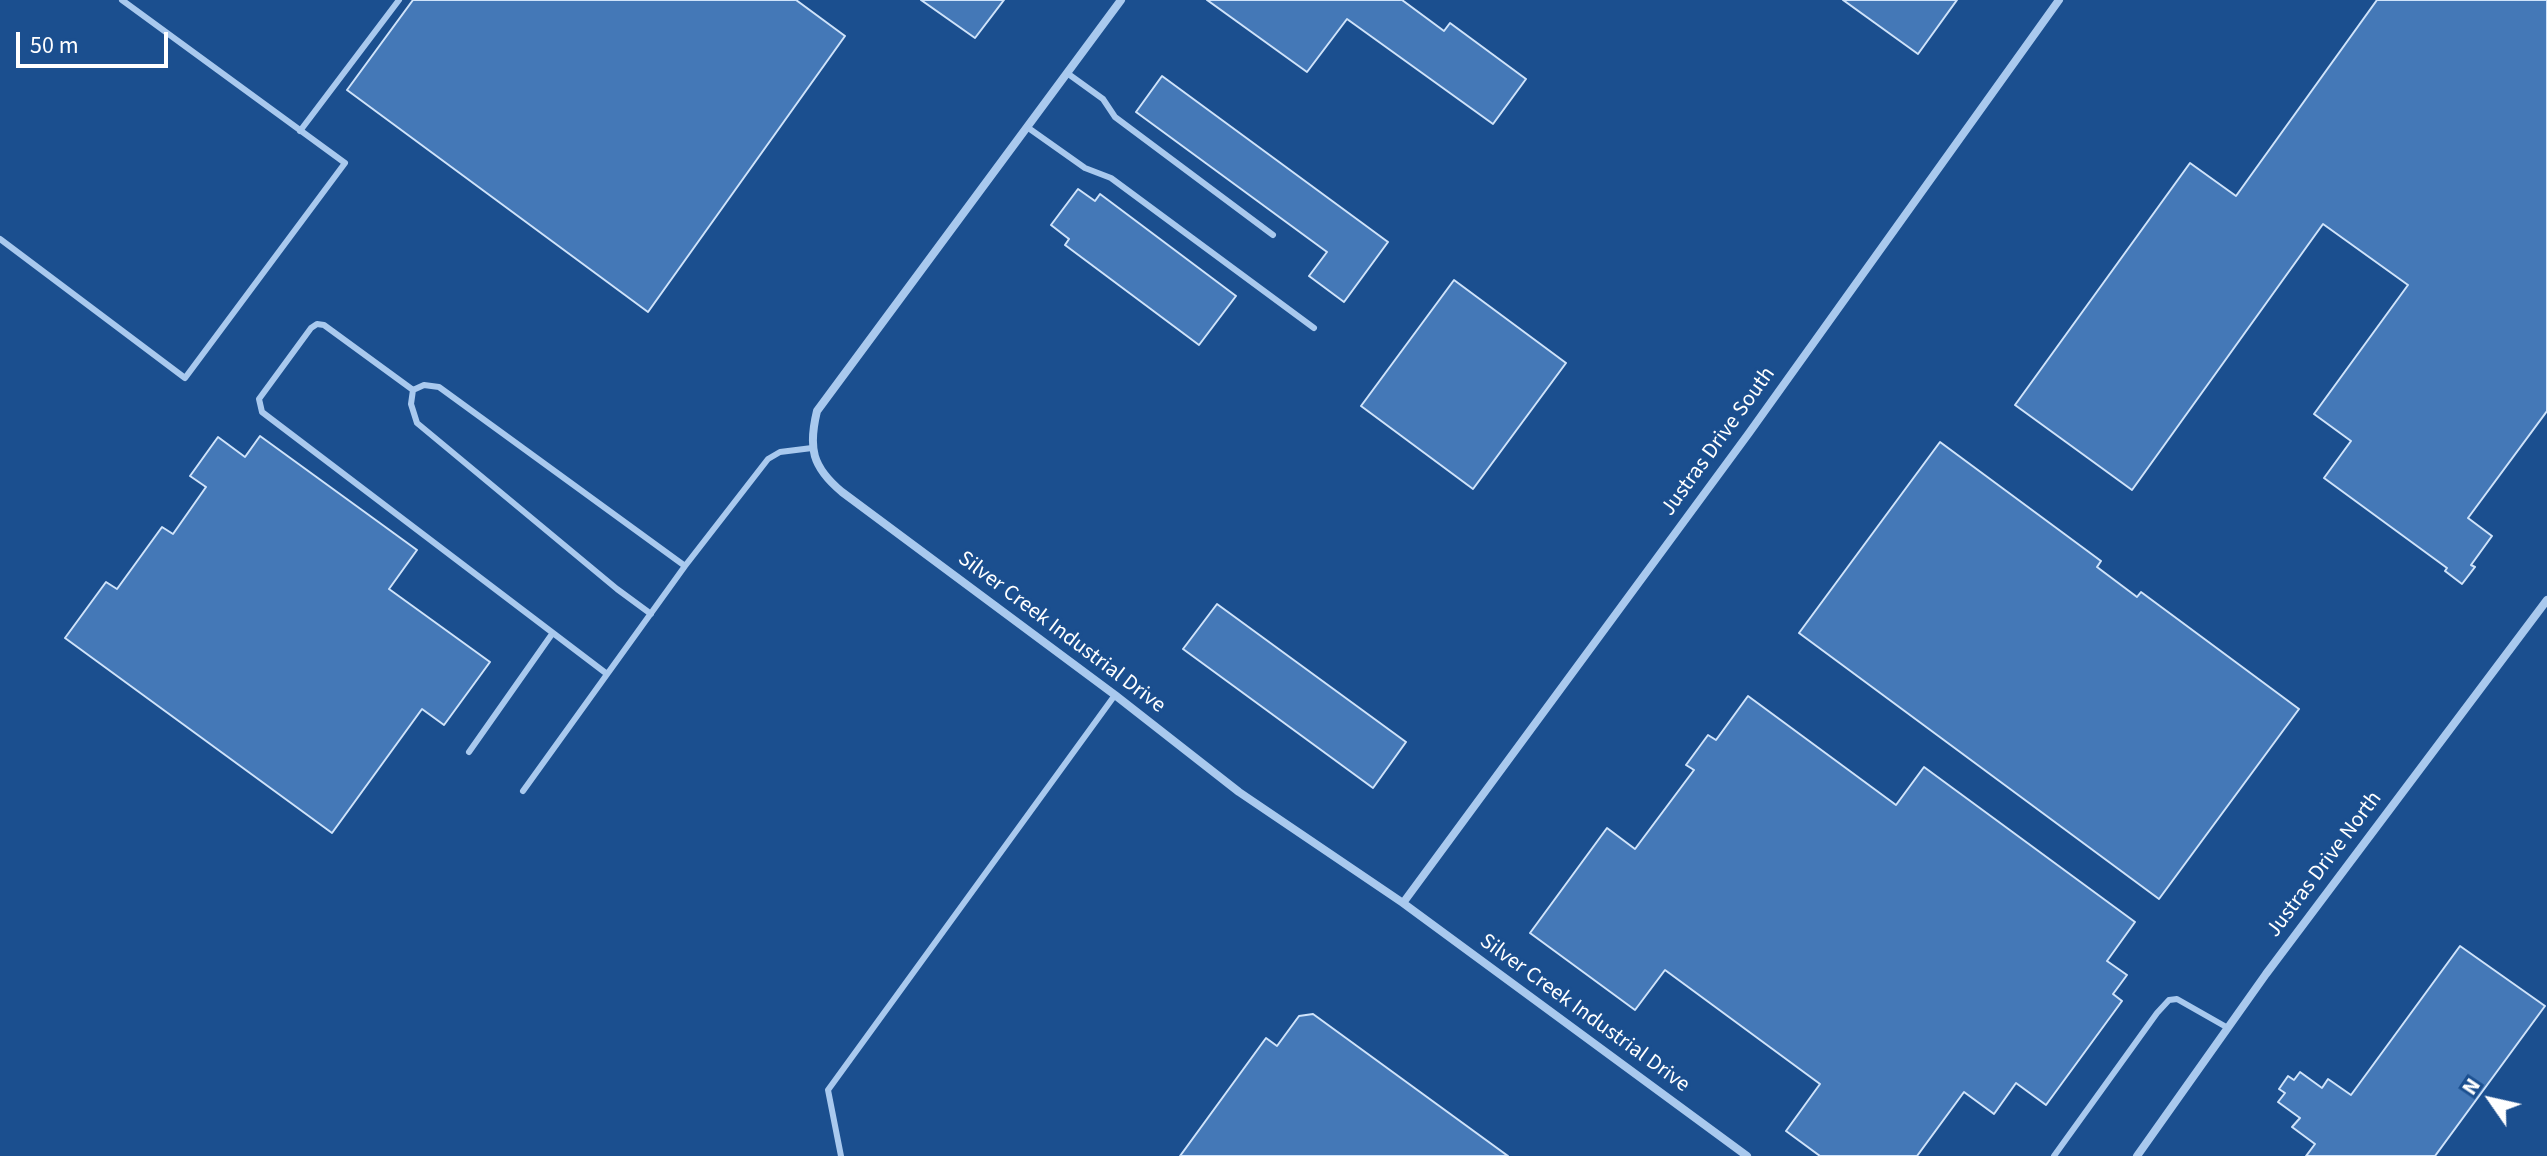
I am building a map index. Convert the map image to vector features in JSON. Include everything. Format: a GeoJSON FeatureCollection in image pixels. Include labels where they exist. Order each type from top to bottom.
{"type":"FeatureCollection","features":[{"type":"Feature","properties":{"kind":"street"},"geometry":{"type":"LineString","coordinates":[[812,448],[817,411],[1121,0]]}},
{"type":"Feature","properties":{"kind":"street","name":"Justras Drive South"},"geometry":{"type":"LineString","coordinates":[[1403,903],[1749,433],[2059,0]]}},
{"type":"Feature","properties":{"kind":"street","name":"Silver Creek Industrial Drive"},"geometry":{"type":"LineString","coordinates":[[812,448],[826,479],[842,492],[1115,695],[1239,792],[1403,903],[1747,1156]]}},
{"type":"Feature","properties":{"kind":"street","name":"Justras Drive North"},"geometry":{"type":"LineString","coordinates":[[2137,1156],[2228,1028],[2547,600]]}},
{"type":"Feature","properties":{"kind":"lane"},"geometry":{"type":"LineString","coordinates":[[1,240],[185,378],[345,163],[122,0]]}},
{"type":"Feature","properties":{"kind":"lane"},"geometry":{"type":"LineString","coordinates":[[300,131],[399,0]]}},
{"type":"Feature","properties":{"kind":"lane"},"geometry":{"type":"LineString","coordinates":[[1067,73],[1103,99],[1115,117],[1273,235]]}},
{"type":"Feature","properties":{"kind":"lane"},"geometry":{"type":"LineString","coordinates":[[1027,127],[1085,168],[1111,178],[1314,328]]}},
{"type":"Feature","properties":{"kind":"lane"},"geometry":{"type":"LineString","coordinates":[[413,390],[324,325],[317,324],[259,399],[262,412],[607,674]]}},
{"type":"Feature","properties":{"kind":"lane"},"geometry":{"type":"LineString","coordinates":[[413,390],[424,385],[439,387],[685,566]]}},
{"type":"Feature","properties":{"kind":"lane"},"geometry":{"type":"LineString","coordinates":[[413,390],[411,404],[417,423],[605,580],[651,614]]}},
{"type":"Feature","properties":{"kind":"lane"},"geometry":{"type":"LineString","coordinates":[[523,791],[685,566],[768,459],[780,452],[812,448]]}},
{"type":"Feature","properties":{"kind":"lane"},"geometry":{"type":"LineString","coordinates":[[469,752],[552,634]]}},
{"type":"Feature","properties":{"kind":"lane"},"geometry":{"type":"LineString","coordinates":[[841,1156],[828,1090],[1115,695]]}},
{"type":"Feature","properties":{"kind":"lane"},"geometry":{"type":"LineString","coordinates":[[2054,1156],[2169,1000],[2177,999],[2228,1028]]}},
{"type":"Feature","properties":{"kind":"building"},"geometry":{"type":"Polygon","coordinates":[[[413,0],[796,0],[845,36],[648,312],[347,90],[413,0]]]}},
{"type":"Feature","properties":{"kind":"building"},"geometry":{"type":"Polygon","coordinates":[[[921,0],[1004,0],[975,38],[921,0]]]}},
{"type":"Feature","properties":{"kind":"building"},"geometry":{"type":"Polygon","coordinates":[[[1207,0],[1402,0],[1444,31],[1450,23],[1526,79],[1493,124],[1347,19],[1307,72],[1207,0]]]}},
{"type":"Feature","properties":{"kind":"building"},"geometry":{"type":"Polygon","coordinates":[[[1843,0],[1957,0],[1918,54],[1843,0]]]}},
{"type":"Feature","properties":{"kind":"building"},"geometry":{"type":"Polygon","coordinates":[[[2377,0],[2547,0],[2547,411],[2468,518],[2492,536],[2471,565],[2475,567],[2462,584],[2445,571],[2447,568],[2324,478],[2351,441],[2314,414],[2408,285],[2323,224],[2132,490],[2015,405],[2190,163],[2236,196],[2377,0]]]}},
{"type":"Feature","properties":{"kind":"building"},"geometry":{"type":"Polygon","coordinates":[[[1162,76],[1388,242],[1344,302],[1309,276],[1327,252],[1136,112],[1162,76]]]}},
{"type":"Feature","properties":{"kind":"building"},"geometry":{"type":"Polygon","coordinates":[[[1078,189],[1095,201],[1100,194],[1236,296],[1199,345],[1065,245],[1069,239],[1051,225],[1078,189]]]}},
{"type":"Feature","properties":{"kind":"building"},"geometry":{"type":"Polygon","coordinates":[[[1454,280],[1566,363],[1473,489],[1361,406],[1454,280]]]}},
{"type":"Feature","properties":{"kind":"building"},"geometry":{"type":"Polygon","coordinates":[[[260,436],[417,550],[389,589],[490,662],[444,725],[422,709],[332,833],[65,638],[106,582],[117,589],[162,527],[173,534],[206,487],[190,476],[218,437],[245,457],[260,436]]]}},
{"type":"Feature","properties":{"kind":"building"},"geometry":{"type":"Polygon","coordinates":[[[1940,442],[2101,561],[2097,567],[2137,597],[2141,592],[2299,709],[2159,899],[1799,633],[1940,442]]]}},
{"type":"Feature","properties":{"kind":"building"},"geometry":{"type":"Polygon","coordinates":[[[1217,604],[1406,742],[1373,788],[1183,649],[1217,604]]]}},
{"type":"Feature","properties":{"kind":"building"},"geometry":{"type":"Polygon","coordinates":[[[1748,696],[1896,805],[1924,767],[2135,922],[2107,961],[2127,975],[2113,994],[2122,1001],[2046,1105],[2016,1083],[1994,1114],[1964,1092],[1917,1156],[1820,1156],[1786,1131],[1820,1084],[1665,970],[1635,1010],[1530,933],[1607,828],[1635,849],[1694,770],[1686,765],[1708,735],[1716,740],[1748,696]]]}},
{"type":"Feature","properties":{"kind":"building"},"geometry":{"type":"Polygon","coordinates":[[[2460,946],[2545,1006],[2435,1156],[2306,1156],[2315,1144],[2292,1127],[2300,1118],[2278,1102],[2285,1093],[2279,1089],[2288,1076],[2294,1080],[2300,1072],[2322,1088],[2328,1079],[2351,1095],[2460,946]]]}},
{"type":"Feature","properties":{"kind":"building"},"geometry":{"type":"Polygon","coordinates":[[[1313,1014],[1508,1156],[1180,1156],[1266,1038],[1277,1046],[1299,1016],[1313,1014]]]}}]}
